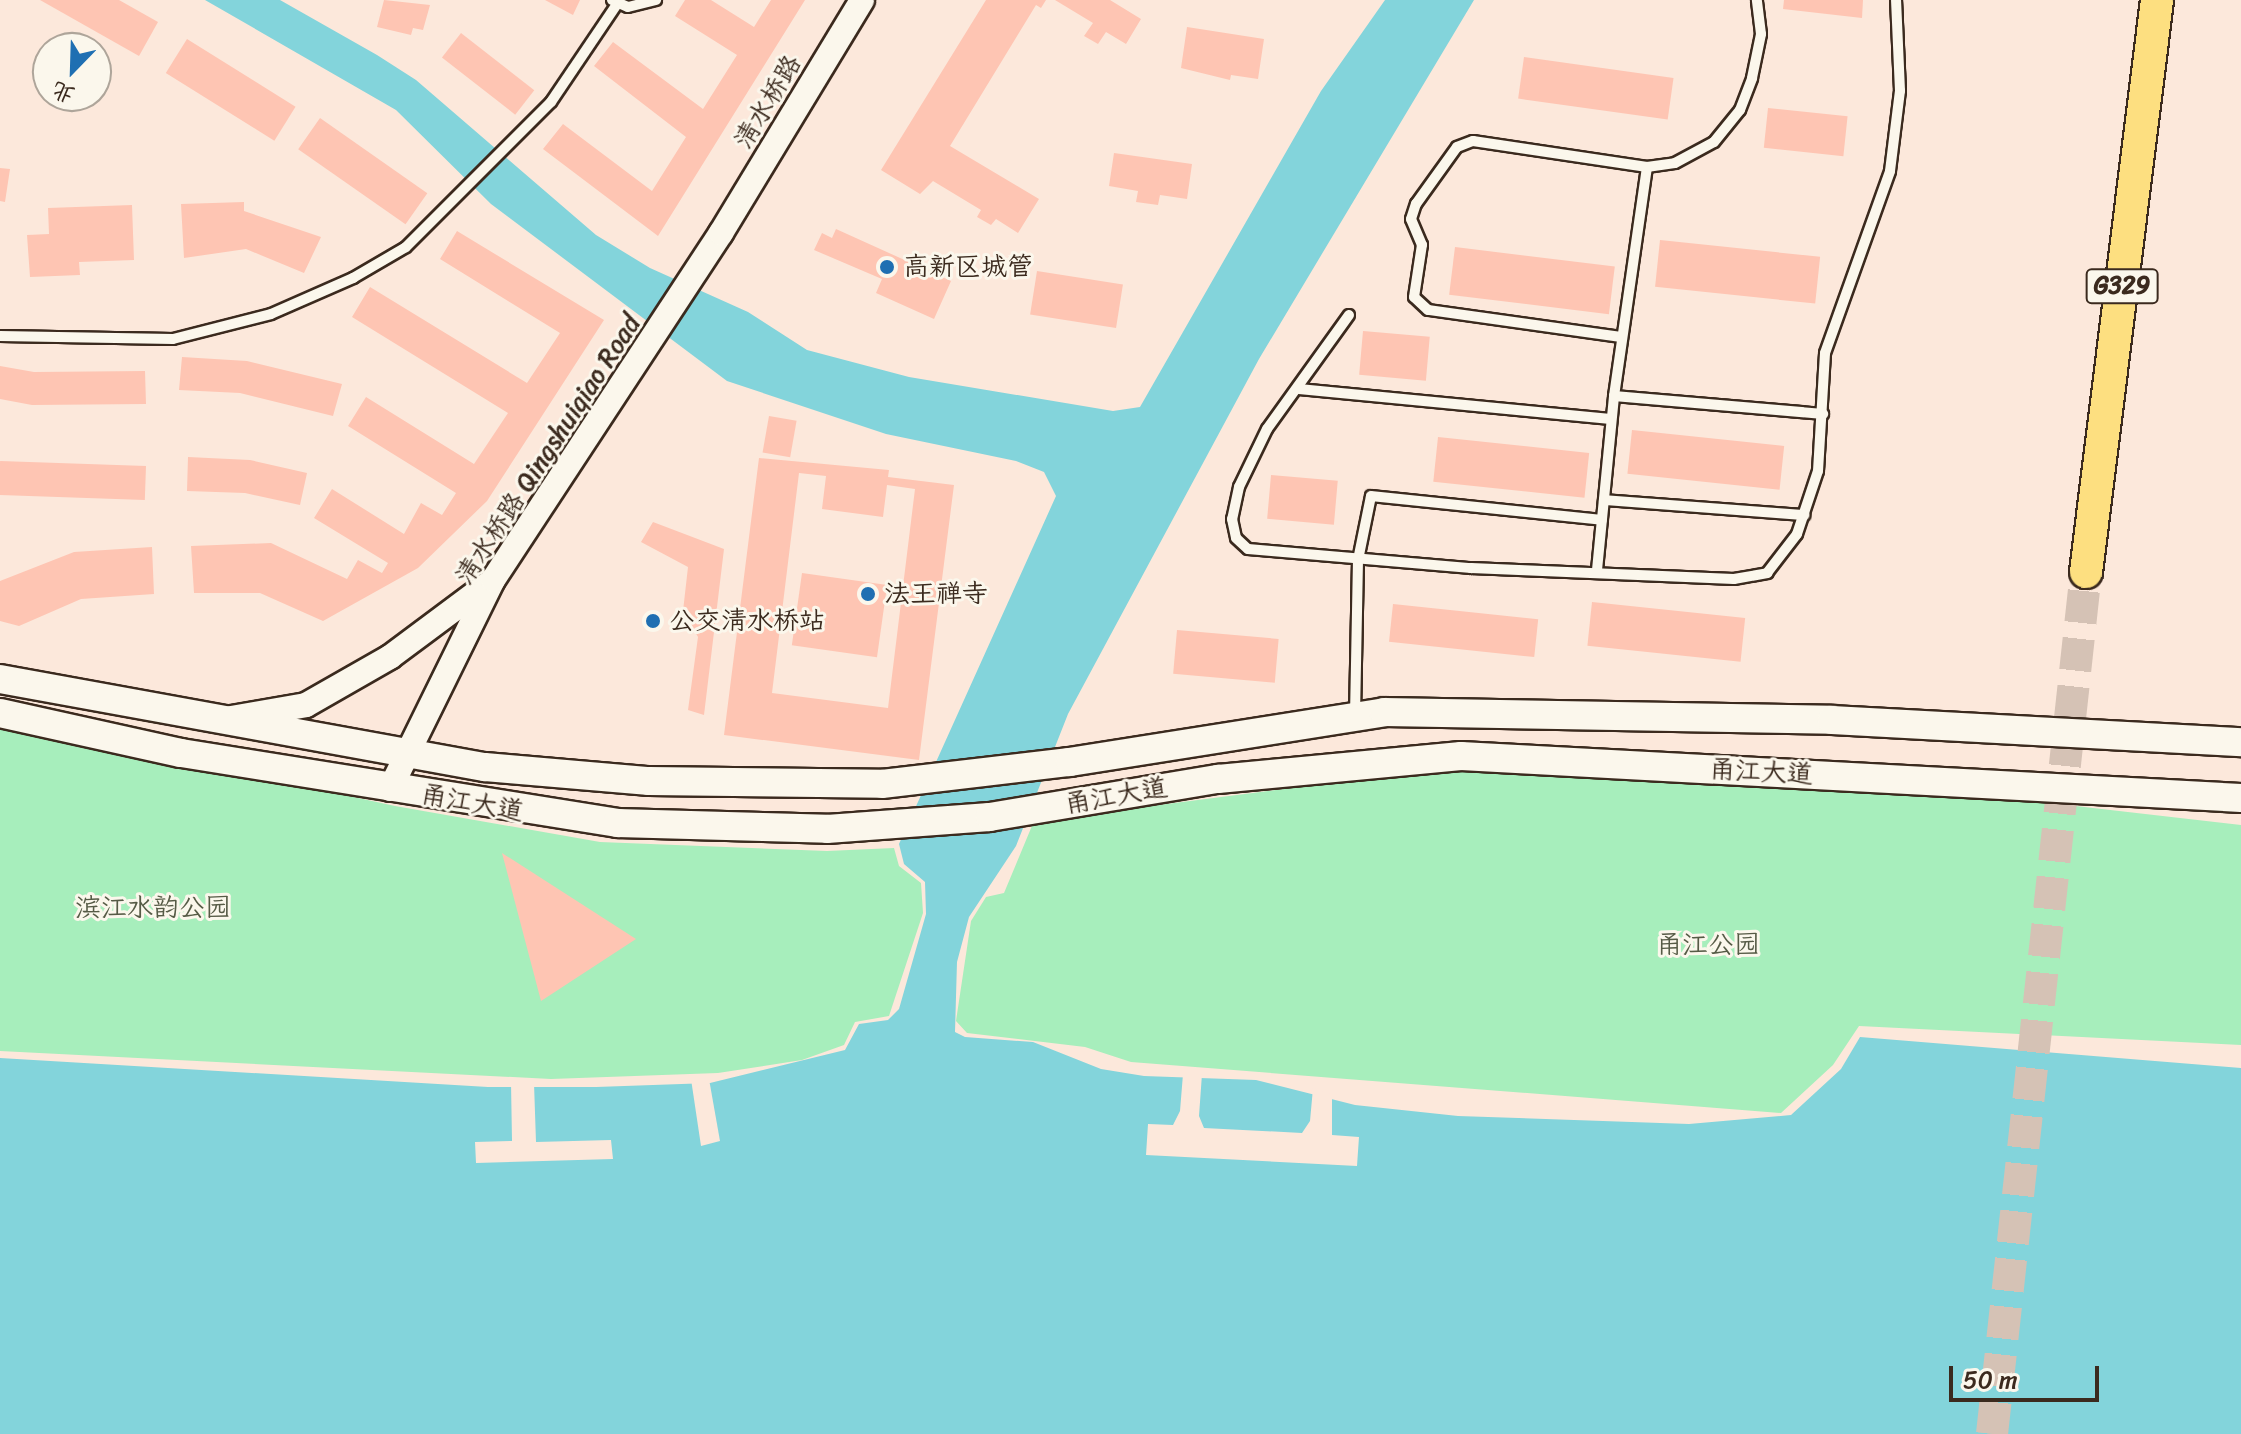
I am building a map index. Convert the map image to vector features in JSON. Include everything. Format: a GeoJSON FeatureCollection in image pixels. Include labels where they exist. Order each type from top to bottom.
{"type":"FeatureCollection","features":[{"type":"Feature","properties":{"kind":"highway","name":"G329"},"geometry":{"type":"LineString","coordinates":[[2086,572],[2157,0]]}},
{"type":"Feature","properties":{"kind":"main road","name":"甬江大道"},"geometry":{"type":"LineString","coordinates":[[0,679],[485,767],[649,781],[882,784],[1070,762],[1384,712],[1832,720],[2241,742]]}},
{"type":"Feature","properties":{"kind":"main road","name":"甬江大道"},"geometry":{"type":"LineString","coordinates":[[0,713],[181,753],[390,789],[617,823],[827,829],[990,817],[1218,779],[1461,756],[2241,798]]}},
{"type":"Feature","properties":{"kind":"street","name":"清水桥路"},"geometry":{"type":"LineString","coordinates":[[721,233],[862,0]]}},
{"type":"Feature","properties":{"kind":"street","name":"清水桥路 Qingshuiqiao Road"},"geometry":{"type":"LineString","coordinates":[[390,789],[493,580],[721,233]]}},
{"type":"Feature","properties":{"kind":"street"},"geometry":{"type":"LineString","coordinates":[[224,719],[306,705],[390,657],[493,580]]}},
{"type":"Feature","properties":{"kind":"lane"},"geometry":{"type":"LineString","coordinates":[[0,336],[173,339],[271,314],[353,278],[406,247],[551,102],[614,2],[640,7],[656,0]]}},
{"type":"Feature","properties":{"kind":"lane"},"geometry":{"type":"LineString","coordinates":[[1621,337],[1428,310],[1414,297],[1422,245],[1411,219],[1440,166],[1457,147],[1473,141],[1647,167],[1675,163],[1714,142],[1740,110],[1761,34],[1757,0]]}},
{"type":"Feature","properties":{"kind":"lane"},"geometry":{"type":"LineString","coordinates":[[1349,315],[1299,389],[1267,429],[1239,487],[1232,519],[1236,538],[1248,549],[1358,560],[1734,579],[1767,573],[1797,534],[1824,450],[1825,353],[1890,171],[1900,91],[1896,0]]}},
{"type":"Feature","properties":{"kind":"lane"},"geometry":{"type":"LineString","coordinates":[[1597,570],[1621,337],[1647,167]]}},
{"type":"Feature","properties":{"kind":"lane"},"geometry":{"type":"LineString","coordinates":[[1299,389],[1611,419]]}},
{"type":"Feature","properties":{"kind":"lane"},"geometry":{"type":"LineString","coordinates":[[1614,396],[1823,414]]}},
{"type":"Feature","properties":{"kind":"lane"},"geometry":{"type":"LineString","coordinates":[[1355,718],[1358,560],[1371,496],[1602,520]]}},
{"type":"Feature","properties":{"kind":"lane"},"geometry":{"type":"LineString","coordinates":[[1604,500],[1804,515]]}},
{"type":"Feature","properties":{"kind":"green space","name":"滨江水韵公园"},"geometry":{"type":"Polygon","coordinates":[[[0,720],[395,806],[600,842],[827,851],[894,848],[899,866],[921,883],[923,913],[889,1016],[855,1022],[844,1045],[802,1060],[718,1073],[551,1079],[0,1051],[0,720]]]}},
{"type":"Feature","properties":{"kind":"green space","name":"甬江公园"},"geometry":{"type":"Polygon","coordinates":[[[1492,770],[1955,792],[2241,825],[2241,1045],[1859,1026],[1833,1065],[1781,1113],[1131,1062],[1085,1047],[967,1033],[956,1021],[971,921],[986,897],[1004,893],[1034,821],[1408,773],[1492,770]]]}},
{"type":"Feature","properties":{"kind":"water"},"geometry":{"type":"Polygon","coordinates":[[[205,0],[280,0],[377,55],[416,80],[596,235],[650,268],[748,312],[807,350],[909,377],[1113,411],[1140,407],[1321,91],[1385,0],[1474,0],[1259,359],[1068,714],[1016,846],[969,917],[957,962],[955,1032],[965,1037],[1033,1042],[1101,1069],[1144,1076],[1256,1080],[1355,1105],[1458,1116],[1689,1124],[1791,1115],[1841,1069],[1860,1037],[2241,1068],[2241,1434],[0,1434],[0,1058],[488,1087],[596,1087],[710,1083],[845,1050],[859,1024],[888,1020],[899,1009],[926,914],[925,882],[904,864],[899,844],[1056,496],[1044,472],[1016,461],[886,434],[727,381],[491,204],[396,110],[205,0]]]}},
{"type":"Feature","properties":{"kind":"pier"},"geometry":{"type":"Polygon","coordinates":[[[1183,1074],[1202,1074],[1199,1116],[1204,1128],[1302,1133],[1310,1121],[1313,1088],[1332,1094],[1332,1135],[1359,1137],[1357,1166],[1146,1155],[1148,1124],[1173,1125],[1180,1111],[1183,1074]]]}},
{"type":"Feature","properties":{"kind":"pier"},"geometry":{"type":"Polygon","coordinates":[[[691,1079],[709,1079],[720,1141],[701,1146],[691,1079]]]}},
{"type":"Feature","properties":{"kind":"pier"},"geometry":{"type":"Polygon","coordinates":[[[511,1083],[534,1083],[536,1142],[611,1140],[613,1159],[476,1163],[475,1142],[512,1141],[511,1083]]]}},
{"type":"Feature","properties":{"kind":"building"},"geometry":{"type":"Polygon","coordinates":[[[40,0],[119,0],[158,22],[139,56],[112,41],[112,32],[97,32],[40,0]]]}},
{"type":"Feature","properties":{"kind":"building"},"geometry":{"type":"Polygon","coordinates":[[[384,0],[430,5],[423,30],[413,28],[411,35],[377,27],[384,0]]]}},
{"type":"Feature","properties":{"kind":"building"},"geometry":{"type":"Polygon","coordinates":[[[545,0],[580,0],[573,15],[545,0]]]}},
{"type":"Feature","properties":{"kind":"building"},"geometry":{"type":"Polygon","coordinates":[[[685,0],[711,0],[754,27],[771,0],[805,0],[658,236],[543,149],[563,124],[652,191],[686,137],[594,66],[613,42],[703,109],[737,55],[675,16],[685,0]]]}},
{"type":"Feature","properties":{"kind":"building"},"geometry":{"type":"Polygon","coordinates":[[[986,0],[1046,0],[1041,8],[1036,5],[950,146],[1039,199],[1018,233],[996,219],[991,225],[977,217],[981,210],[933,181],[920,194],[881,170],[986,0]]]}},
{"type":"Feature","properties":{"kind":"building"},"geometry":{"type":"Polygon","coordinates":[[[1055,0],[1110,0],[1141,19],[1126,44],[1106,32],[1098,44],[1084,36],[1093,23],[1055,0]]]}},
{"type":"Feature","properties":{"kind":"building"},"geometry":{"type":"Polygon","coordinates":[[[1784,0],[1863,0],[1862,18],[1783,9],[1784,0]]]}},
{"type":"Feature","properties":{"kind":"building"},"geometry":{"type":"Polygon","coordinates":[[[1187,27],[1264,39],[1258,79],[1231,75],[1230,80],[1181,68],[1187,27]]]}},
{"type":"Feature","properties":{"kind":"building"},"geometry":{"type":"Polygon","coordinates":[[[461,33],[534,90],[515,115],[442,57],[461,33]]]}},
{"type":"Feature","properties":{"kind":"building"},"geometry":{"type":"Polygon","coordinates":[[[187,39],[296,107],[274,141],[166,73],[187,39]]]}},
{"type":"Feature","properties":{"kind":"building"},"geometry":{"type":"Polygon","coordinates":[[[1524,57],[1674,78],[1668,120],[1518,99],[1524,57]]]}},
{"type":"Feature","properties":{"kind":"building"},"geometry":{"type":"Polygon","coordinates":[[[1768,108],[1848,116],[1843,156],[1764,148],[1768,108]]]}},
{"type":"Feature","properties":{"kind":"building"},"geometry":{"type":"Polygon","coordinates":[[[320,118],[427,193],[406,224],[298,149],[320,118]]]}},
{"type":"Feature","properties":{"kind":"building"},"geometry":{"type":"Polygon","coordinates":[[[1114,153],[1192,164],[1187,199],[1160,195],[1158,205],[1136,202],[1138,191],[1109,186],[1114,153]]]}},
{"type":"Feature","properties":{"kind":"building"},"geometry":{"type":"Polygon","coordinates":[[[0,168],[10,169],[5,202],[0,201],[0,168]]]}},
{"type":"Feature","properties":{"kind":"building"},"geometry":{"type":"Polygon","coordinates":[[[244,202],[244,211],[321,237],[304,273],[246,249],[184,258],[181,204],[244,202]]]}},
{"type":"Feature","properties":{"kind":"building"},"geometry":{"type":"Polygon","coordinates":[[[132,205],[134,260],[79,262],[80,275],[30,277],[27,235],[49,234],[48,208],[132,205]]]}},
{"type":"Feature","properties":{"kind":"building","name":"高新区城管"},"geometry":{"type":"Polygon","coordinates":[[[836,229],[951,281],[934,319],[876,293],[882,279],[814,250],[822,233],[832,238],[836,229]]]}},
{"type":"Feature","properties":{"kind":"building"},"geometry":{"type":"Polygon","coordinates":[[[457,231],[604,320],[487,501],[418,568],[323,621],[260,593],[194,593],[191,546],[271,543],[347,579],[358,560],[382,573],[388,563],[314,518],[332,489],[404,534],[421,503],[442,515],[456,493],[348,426],[366,397],[474,464],[508,413],[352,317],[370,287],[527,383],[560,333],[440,259],[457,231]]]}},
{"type":"Feature","properties":{"kind":"building"},"geometry":{"type":"Polygon","coordinates":[[[1660,240],[1820,257],[1815,304],[1655,287],[1660,240]]]}},
{"type":"Feature","properties":{"kind":"building"},"geometry":{"type":"Polygon","coordinates":[[[1455,247],[1615,267],[1609,314],[1449,295],[1455,247]]]}},
{"type":"Feature","properties":{"kind":"building"},"geometry":{"type":"Polygon","coordinates":[[[1037,271],[1123,285],[1116,328],[1030,314],[1037,271]]]}},
{"type":"Feature","properties":{"kind":"building"},"geometry":{"type":"Polygon","coordinates":[[[1363,331],[1430,337],[1426,381],[1359,375],[1363,331]]]}},
{"type":"Feature","properties":{"kind":"building"},"geometry":{"type":"Polygon","coordinates":[[[182,357],[247,361],[342,384],[333,416],[240,393],[179,390],[182,357]]]}},
{"type":"Feature","properties":{"kind":"building"},"geometry":{"type":"Polygon","coordinates":[[[0,366],[34,372],[145,371],[146,404],[32,405],[0,399],[0,366]]]}},
{"type":"Feature","properties":{"kind":"building"},"geometry":{"type":"Polygon","coordinates":[[[769,416],[797,421],[790,457],[763,452],[769,416]]]}},
{"type":"Feature","properties":{"kind":"building"},"geometry":{"type":"Polygon","coordinates":[[[1632,430],[1784,446],[1780,490],[1627,474],[1632,430]]]}},
{"type":"Feature","properties":{"kind":"building"},"geometry":{"type":"Polygon","coordinates":[[[1438,437],[1589,453],[1584,498],[1433,482],[1438,437]]]}},
{"type":"Feature","properties":{"kind":"building"},"geometry":{"type":"Polygon","coordinates":[[[188,457],[250,460],[307,473],[300,505],[245,493],[187,491],[188,457]]]}},
{"type":"Feature","properties":{"kind":"building"},"geometry":{"type":"Polygon","coordinates":[[[759,458],[889,470],[888,477],[954,485],[919,760],[724,735],[759,458]],[[799,473],[772,693],[888,708],[915,489],[887,485],[883,517],[822,509],[826,476],[799,473]]]}},
{"type":"Feature","properties":{"kind":"building"},"geometry":{"type":"Polygon","coordinates":[[[0,461],[146,466],[145,500],[0,495],[0,461]]]}},
{"type":"Feature","properties":{"kind":"building"},"geometry":{"type":"Polygon","coordinates":[[[1271,475],[1338,481],[1334,525],[1267,519],[1271,475]]]}},
{"type":"Feature","properties":{"kind":"building"},"geometry":{"type":"Polygon","coordinates":[[[653,522],[724,549],[704,715],[688,710],[698,637],[683,611],[688,567],[641,542],[653,522]]]}},
{"type":"Feature","properties":{"kind":"building"},"geometry":{"type":"Polygon","coordinates":[[[152,547],[154,594],[81,599],[19,626],[0,621],[0,581],[74,552],[152,547]]]}},
{"type":"Feature","properties":{"kind":"building"},"geometry":{"type":"Polygon","coordinates":[[[802,573],[887,585],[877,657],[792,645],[802,573]]]}},
{"type":"Feature","properties":{"kind":"building"},"geometry":{"type":"Polygon","coordinates":[[[1592,602],[1745,618],[1741,662],[1587,646],[1592,602]]]}},
{"type":"Feature","properties":{"kind":"building"},"geometry":{"type":"Polygon","coordinates":[[[1393,604],[1538,619],[1534,657],[1389,642],[1393,604]]]}},
{"type":"Feature","properties":{"kind":"building"},"geometry":{"type":"Polygon","coordinates":[[[1177,630],[1279,639],[1275,683],[1173,674],[1177,630]]]}},
{"type":"Feature","properties":{"kind":"building"},"geometry":{"type":"Polygon","coordinates":[[[502,853],[636,939],[541,1001],[502,853]]]}},
{"type":"Feature","properties":{"kind":"tunnel"},"geometry":{"type":"LineString","coordinates":[[1992,1434],[2086,572]]}},
{"type":"Feature","properties":{"kind":"place","name":"高新区城管"},"geometry":{"type":"Point","coordinates":[887,267]}},
{"type":"Feature","properties":{"kind":"place","name":"法王禅寺"},"geometry":{"type":"Point","coordinates":[868,594]}},
{"type":"Feature","properties":{"kind":"place","name":"公交清水桥站"},"geometry":{"type":"Point","coordinates":[653,621]}}]}
